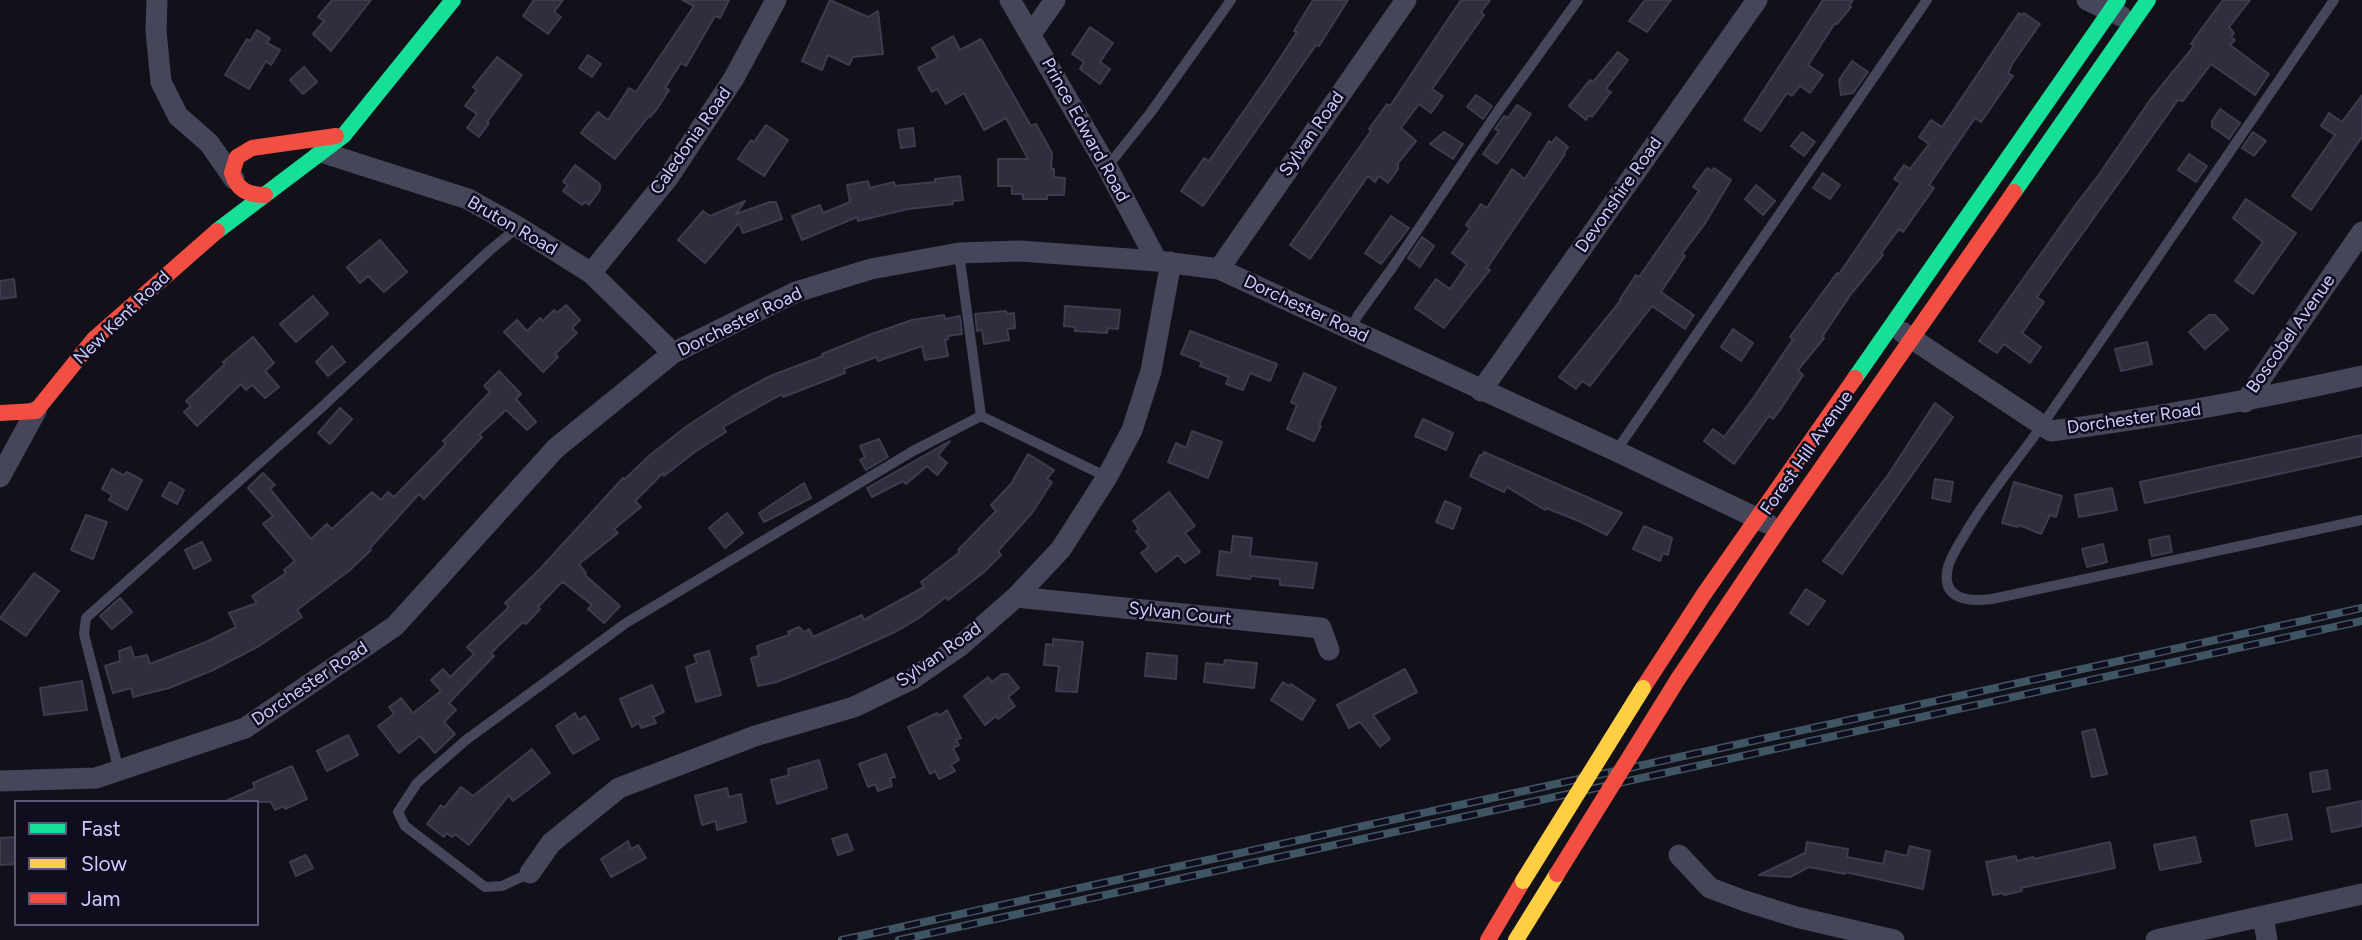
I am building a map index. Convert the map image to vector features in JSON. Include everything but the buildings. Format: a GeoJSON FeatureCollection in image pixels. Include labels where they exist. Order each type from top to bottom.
{"type":"FeatureCollection","features":[{"type":"Feature","properties":{"kind":"main road","name":"New Kent Road"},"geometry":{"type":"LineString","coordinates":[[36,411],[94,340],[209,237],[344,135],[453,0]]}},
{"type":"Feature","properties":{"kind":"main road","name":"Forest Hill Avenue"},"geometry":{"type":"LineString","coordinates":[[1516,940],[1678,679],[1779,528],[2148,0]]}},
{"type":"Feature","properties":{"kind":"main road","name":"Forest Hill Avenue"},"geometry":{"type":"LineString","coordinates":[[1488,940],[1643,688],[1756,518],[2114,6]]}},
{"type":"Feature","properties":{"kind":"main road"},"geometry":{"type":"LineString","coordinates":[[257,148],[344,135]]}},
{"type":"Feature","properties":{"kind":"main road","name":"New Kent Road"},"geometry":{"type":"LineString","coordinates":[[209,237],[235,182],[234,163],[239,156],[257,148]]}},
{"type":"Feature","properties":{"kind":"main road"},"geometry":{"type":"LineString","coordinates":[[235,182],[249,195],[271,190],[281,171],[279,163],[275,156],[257,148]]}},
{"type":"Feature","properties":{"kind":"main road"},"geometry":{"type":"LineString","coordinates":[[0,413],[36,411]]}},
{"type":"Feature","properties":{"kind":"street"},"geometry":{"type":"LineString","coordinates":[[158,0],[156,31],[161,82],[178,116],[209,144],[235,182]]}},
{"type":"Feature","properties":{"kind":"street","name":"Caledonia Road"},"geometry":{"type":"LineString","coordinates":[[591,273],[668,178],[734,78],[776,0]]}},
{"type":"Feature","properties":{"kind":"street","name":"Prince Edward Road"},"geometry":{"type":"LineString","coordinates":[[1010,0],[1164,262]]}},
{"type":"Feature","properties":{"kind":"street"},"geometry":{"type":"LineString","coordinates":[[1031,34],[1055,0]]}},
{"type":"Feature","properties":{"kind":"street","name":"Sylvan Road"},"geometry":{"type":"LineString","coordinates":[[1219,269],[1406,0]]}},
{"type":"Feature","properties":{"kind":"street","name":"Devonshire Road"},"geometry":{"type":"LineString","coordinates":[[1481,391],[1757,0]]}},
{"type":"Feature","properties":{"kind":"street"},"geometry":{"type":"LineString","coordinates":[[2087,0],[2114,6],[2132,21]]}},
{"type":"Feature","properties":{"kind":"street"},"geometry":{"type":"LineString","coordinates":[[209,144],[257,148]]}},
{"type":"Feature","properties":{"kind":"street","name":"Bruton Road"},"geometry":{"type":"LineString","coordinates":[[321,152],[468,199],[518,227],[591,273],[673,354]]}},
{"type":"Feature","properties":{"kind":"street","name":"Boscobel Avenue"},"geometry":{"type":"LineString","coordinates":[[2245,402],[2362,232]]}},
{"type":"Feature","properties":{"kind":"street","name":"Dorchester Road"},"geometry":{"type":"LineString","coordinates":[[0,781],[96,778],[245,728],[395,626],[556,448],[673,354],[796,292],[871,269],[959,253],[1020,251],[1219,269],[1779,528]]}},
{"type":"Feature","properties":{"kind":"street","name":"Sylvan Road"},"geometry":{"type":"LineString","coordinates":[[530,873],[551,843],[619,788],[755,736],[854,707],[912,679],[960,646],[1016,597],[1061,549],[1107,477],[1132,430],[1151,371],[1164,262]]}},
{"type":"Feature","properties":{"kind":"street","name":"Dorchester Road"},"geometry":{"type":"LineString","coordinates":[[1892,325],[2051,431],[2149,419],[2245,402],[2362,376]]}},
{"type":"Feature","properties":{"kind":"street","name":"New Kent Road"},"geometry":{"type":"LineString","coordinates":[[0,477],[36,411]]}},
{"type":"Feature","properties":{"kind":"street","name":"Sylvan Court"},"geometry":{"type":"LineString","coordinates":[[1016,597],[1321,628],[1329,650]]}},
{"type":"Feature","properties":{"kind":"street"},"geometry":{"type":"LineString","coordinates":[[1679,855],[1710,888],[1796,917],[1894,940]]}},
{"type":"Feature","properties":{"kind":"street"},"geometry":{"type":"LineString","coordinates":[[2156,940],[2362,894]]}},
{"type":"Feature","properties":{"kind":"street"},"geometry":{"type":"LineString","coordinates":[[2263,916],[2267,940]]}},
{"type":"Feature","properties":{"kind":"lane"},"geometry":{"type":"LineString","coordinates":[[1107,167],[1151,113],[1231,0]]}},
{"type":"Feature","properties":{"kind":"lane"},"geometry":{"type":"LineString","coordinates":[[1350,330],[1498,111],[1578,0]]}},
{"type":"Feature","properties":{"kind":"lane"},"geometry":{"type":"LineString","coordinates":[[1616,451],[1927,0]]}},
{"type":"Feature","properties":{"kind":"lane"},"geometry":{"type":"LineString","coordinates":[[2334,0],[2042,425],[1979,509],[1953,556],[1948,568],[1948,583],[1952,593],[1961,599],[1975,602],[2362,520]]}},
{"type":"Feature","properties":{"kind":"lane"},"geometry":{"type":"LineString","coordinates":[[119,771],[84,634],[86,618],[518,227]]}},
{"type":"Feature","properties":{"kind":"lane"},"geometry":{"type":"LineString","coordinates":[[959,253],[981,416]]}},
{"type":"Feature","properties":{"kind":"lane"},"geometry":{"type":"LineString","coordinates":[[981,416],[1107,477]]}},
{"type":"Feature","properties":{"kind":"lane"},"geometry":{"type":"LineString","coordinates":[[530,873],[502,886],[485,887],[405,825],[398,812],[416,783],[466,740],[626,623],[913,451],[981,416]]}},
{"type":"Feature","properties":{"kind":"railway"},"geometry":{"type":"LineString","coordinates":[[842,940],[2362,608]]}},
{"type":"Feature","properties":{"kind":"railway"},"geometry":{"type":"LineString","coordinates":[[899,940],[2362,621]]}},
{"type":"Feature","properties":{"kind":"traffic: fast"},"geometry":{"type":"LineString","coordinates":[[217,231],[344,135],[453,0]]}},
{"type":"Feature","properties":{"kind":"traffic: fast"},"geometry":{"type":"LineString","coordinates":[[1855,378],[2118,0]]}},
{"type":"Feature","properties":{"kind":"traffic: fast"},"geometry":{"type":"LineString","coordinates":[[2014,192],[2148,0]]}},
{"type":"Feature","properties":{"kind":"traffic: slow"},"geometry":{"type":"LineString","coordinates":[[1523,881],[1643,688]]}},
{"type":"Feature","properties":{"kind":"traffic: slow"},"geometry":{"type":"LineString","coordinates":[[1516,940],[1557,874]]}},
{"type":"Feature","properties":{"kind":"traffic: jam"},"geometry":{"type":"LineString","coordinates":[[265,195],[248,193],[237,184],[232,173],[237,157],[252,148],[336,136]]}},
{"type":"Feature","properties":{"kind":"traffic: jam"},"geometry":{"type":"LineString","coordinates":[[1678,679],[2014,192]]}},
{"type":"Feature","properties":{"kind":"traffic: jam"},"geometry":{"type":"LineString","coordinates":[[0,413],[36,411],[94,339],[217,231]]}},
{"type":"Feature","properties":{"kind":"traffic: jam"},"geometry":{"type":"LineString","coordinates":[[1643,688],[1704,594],[1855,378]]}},
{"type":"Feature","properties":{"kind":"traffic: jam"},"geometry":{"type":"LineString","coordinates":[[1557,874],[1678,679]]}},
{"type":"Feature","properties":{"kind":"traffic: jam"},"geometry":{"type":"LineString","coordinates":[[1488,940],[1523,881]]}}]}
